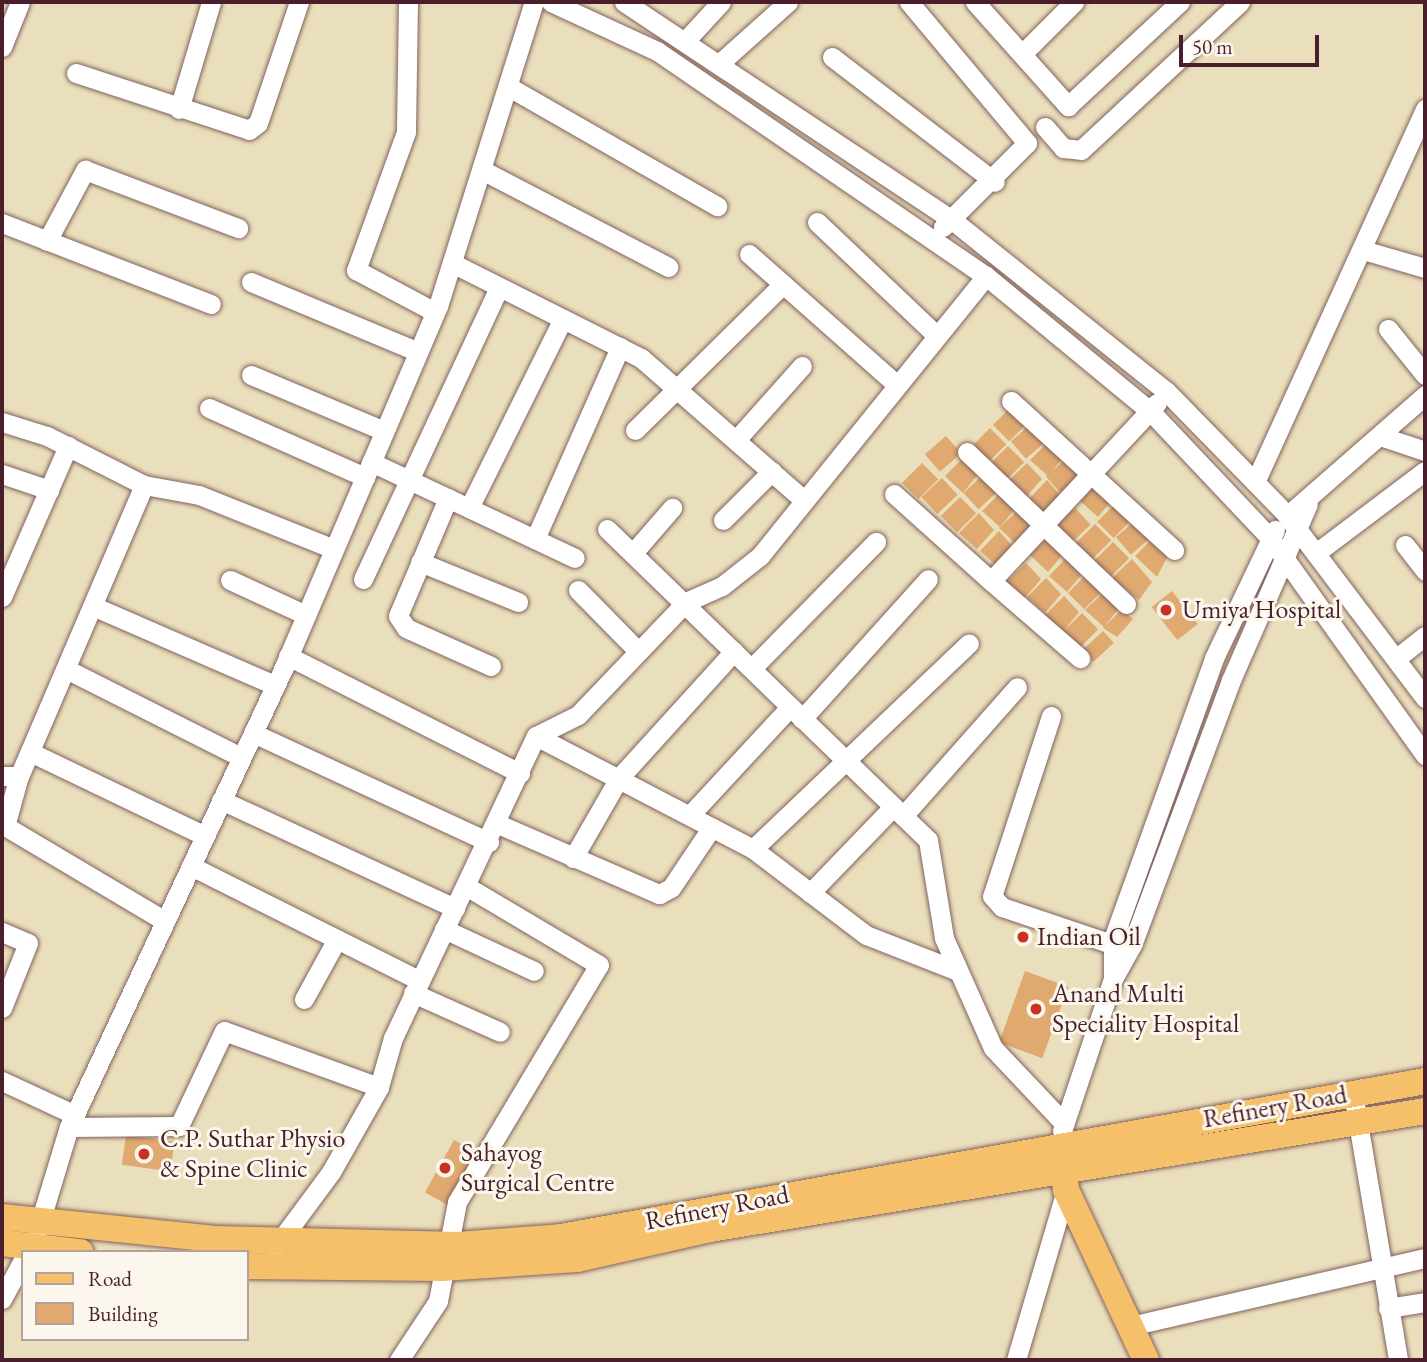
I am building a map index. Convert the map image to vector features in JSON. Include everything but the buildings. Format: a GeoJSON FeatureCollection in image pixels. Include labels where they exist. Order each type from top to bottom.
{"type":"FeatureCollection","features":[{"type":"Feature","properties":{"kind":"main road","name":"Refinery Road"},"geometry":{"type":"LineString","coordinates":[[30,1246],[277,1238],[444,1256],[597,1232],[1062,1133],[1425,1081]]}},
{"type":"Feature","properties":{"kind":"main road","name":"Refinery Road"},"geometry":{"type":"LineString","coordinates":[[258,1266],[444,1256],[577,1259],[710,1229],[1065,1182],[1357,1122],[1425,1111]]}},
{"type":"Feature","properties":{"kind":"main road"},"geometry":{"type":"LineString","coordinates":[[1062,1133],[1065,1182],[1146,1360]]}},
{"type":"Feature","properties":{"kind":"main road","name":"Refinery Road"},"geometry":{"type":"LineString","coordinates":[[6,1227],[30,1246],[63,1250]]}},
{"type":"Feature","properties":{"kind":"street"},"geometry":{"type":"LineString","coordinates":[[2,47],[20,2]]}},
{"type":"Feature","properties":{"kind":"street"},"geometry":{"type":"LineString","coordinates":[[179,109],[211,2]]}},
{"type":"Feature","properties":{"kind":"street"},"geometry":{"type":"LineString","coordinates":[[76,73],[244,130],[255,127],[299,2]]}},
{"type":"Feature","properties":{"kind":"street"},"geometry":{"type":"LineString","coordinates":[[408,2],[406,132],[356,270],[435,312]]}},
{"type":"Feature","properties":{"kind":"street"},"geometry":{"type":"LineString","coordinates":[[30,1246],[72,1121],[288,656],[435,312],[534,2]]}},
{"type":"Feature","properties":{"kind":"street"},"geometry":{"type":"LineString","coordinates":[[551,2],[643,42],[748,113],[986,276],[1150,411],[1270,537],[1425,755]]}},
{"type":"Feature","properties":{"kind":"street"},"geometry":{"type":"LineString","coordinates":[[624,2],[687,39],[951,219],[1166,391],[1286,513],[1424,694]]}},
{"type":"Feature","properties":{"kind":"street"},"geometry":{"type":"LineString","coordinates":[[687,39],[721,2]]}},
{"type":"Feature","properties":{"kind":"street"},"geometry":{"type":"LineString","coordinates":[[721,62],[788,2]]}},
{"type":"Feature","properties":{"kind":"street"},"geometry":{"type":"LineString","coordinates":[[909,2],[1027,143]]}},
{"type":"Feature","properties":{"kind":"street"},"geometry":{"type":"LineString","coordinates":[[1021,54],[1074,2]]}},
{"type":"Feature","properties":{"kind":"street"},"geometry":{"type":"LineString","coordinates":[[931,239],[995,182],[1027,143],[1180,2]]}},
{"type":"Feature","properties":{"kind":"street"},"geometry":{"type":"LineString","coordinates":[[1045,127],[1063,148],[1081,150],[1240,2]]}},
{"type":"Feature","properties":{"kind":"street"},"geometry":{"type":"LineString","coordinates":[[983,5],[1021,54],[1068,106]]}},
{"type":"Feature","properties":{"kind":"street"},"geometry":{"type":"LineString","coordinates":[[832,57],[995,182]]}},
{"type":"Feature","properties":{"kind":"street"},"geometry":{"type":"LineString","coordinates":[[509,87],[717,206]]}},
{"type":"Feature","properties":{"kind":"street"},"geometry":{"type":"LineString","coordinates":[[748,113],[764,92]]}},
{"type":"Feature","properties":{"kind":"street"},"geometry":{"type":"LineString","coordinates":[[1256,480],[1425,109]]}},
{"type":"Feature","properties":{"kind":"street"},"geometry":{"type":"LineString","coordinates":[[47,241],[85,170],[238,228]]}},
{"type":"Feature","properties":{"kind":"street"},"geometry":{"type":"LineString","coordinates":[[482,170],[668,267]]}},
{"type":"Feature","properties":{"kind":"street"},"geometry":{"type":"LineString","coordinates":[[817,222],[936,335]]}},
{"type":"Feature","properties":{"kind":"street"},"geometry":{"type":"LineString","coordinates":[[2,223],[211,304]]}},
{"type":"Feature","properties":{"kind":"street"},"geometry":{"type":"LineString","coordinates":[[1363,250],[1425,268]]}},
{"type":"Feature","properties":{"kind":"street"},"geometry":{"type":"LineString","coordinates":[[749,254],[896,384]]}},
{"type":"Feature","properties":{"kind":"street"},"geometry":{"type":"LineString","coordinates":[[452,263],[620,347],[676,388],[804,500]]}},
{"type":"Feature","properties":{"kind":"street"},"geometry":{"type":"LineString","coordinates":[[258,1266],[277,1238],[331,1172],[379,1087],[416,986],[498,824],[536,736],[578,715],[686,601],[722,586],[760,556],[896,384],[986,276]]}},
{"type":"Feature","properties":{"kind":"street"},"geometry":{"type":"LineString","coordinates":[[251,282],[418,352]]}},
{"type":"Feature","properties":{"kind":"street"},"geometry":{"type":"LineString","coordinates":[[635,430],[783,284]]}},
{"type":"Feature","properties":{"kind":"street"},"geometry":{"type":"LineString","coordinates":[[363,579],[499,287]]}},
{"type":"Feature","properties":{"kind":"street"},"geometry":{"type":"LineString","coordinates":[[469,508],[563,319]]}},
{"type":"Feature","properties":{"kind":"street"},"geometry":{"type":"LineString","coordinates":[[1388,329],[1425,375]]}},
{"type":"Feature","properties":{"kind":"street"},"geometry":{"type":"LineString","coordinates":[[535,539],[620,347]]}},
{"type":"Feature","properties":{"kind":"street"},"geometry":{"type":"LineString","coordinates":[[736,440],[802,366]]}},
{"type":"Feature","properties":{"kind":"street"},"geometry":{"type":"LineString","coordinates":[[251,375],[384,431]]}},
{"type":"Feature","properties":{"kind":"street"},"geometry":{"type":"LineString","coordinates":[[991,581],[1093,475],[1166,391]]}},
{"type":"Feature","properties":{"kind":"street"},"geometry":{"type":"LineString","coordinates":[[1113,979],[1111,944],[1214,658],[1270,537],[1286,513],[1308,504],[1425,395]]}},
{"type":"Feature","properties":{"kind":"street"},"geometry":{"type":"LineString","coordinates":[[1011,401],[1174,550]]}},
{"type":"Feature","properties":{"kind":"street"},"geometry":{"type":"LineString","coordinates":[[209,408],[368,469],[409,480],[575,558]]}},
{"type":"Feature","properties":{"kind":"street"},"geometry":{"type":"LineString","coordinates":[[2,422],[68,446],[144,485],[199,495],[334,549]]}},
{"type":"Feature","properties":{"kind":"street"},"geometry":{"type":"LineString","coordinates":[[1382,437],[1425,451]]}},
{"type":"Feature","properties":{"kind":"street"},"geometry":{"type":"LineString","coordinates":[[2,597],[9,561],[49,490],[68,446]]}},
{"type":"Feature","properties":{"kind":"street"},"geometry":{"type":"LineString","coordinates":[[967,452],[1126,604]]}},
{"type":"Feature","properties":{"kind":"street"},"geometry":{"type":"LineString","coordinates":[[723,520],[772,471]]}},
{"type":"Feature","properties":{"kind":"street"},"geometry":{"type":"LineString","coordinates":[[1316,552],[1425,471]]}},
{"type":"Feature","properties":{"kind":"street"},"geometry":{"type":"LineString","coordinates":[[2,474],[49,490]]}},
{"type":"Feature","properties":{"kind":"street"},"geometry":{"type":"LineString","coordinates":[[144,485],[68,670],[30,752],[10,776],[5,826],[165,921]]}},
{"type":"Feature","properties":{"kind":"street"},"geometry":{"type":"LineString","coordinates":[[894,494],[1080,658]]}},
{"type":"Feature","properties":{"kind":"street"},"geometry":{"type":"LineString","coordinates":[[448,498],[399,610],[400,622],[491,666]]}},
{"type":"Feature","properties":{"kind":"street"},"geometry":{"type":"LineString","coordinates":[[1062,1133],[1113,979],[1132,945],[1231,680],[1300,532],[1308,504]]}},
{"type":"Feature","properties":{"kind":"street"},"geometry":{"type":"LineString","coordinates":[[633,553],[672,508]]}},
{"type":"Feature","properties":{"kind":"street"},"geometry":{"type":"LineString","coordinates":[[607,529],[686,601],[796,713],[928,840],[944,938],[993,1048],[1062,1133]]}},
{"type":"Feature","properties":{"kind":"street"},"geometry":{"type":"LineString","coordinates":[[752,668],[876,542]]}},
{"type":"Feature","properties":{"kind":"street"},"geometry":{"type":"LineString","coordinates":[[1405,544],[1425,571]]}},
{"type":"Feature","properties":{"kind":"street"},"geometry":{"type":"LineString","coordinates":[[420,562],[518,602]]}},
{"type":"Feature","properties":{"kind":"street"},"geometry":{"type":"LineString","coordinates":[[690,815],[796,713],[928,579]]}},
{"type":"Feature","properties":{"kind":"street"},"geometry":{"type":"LineString","coordinates":[[230,580],[306,615]]}},
{"type":"Feature","properties":{"kind":"street"},"geometry":{"type":"LineString","coordinates":[[578,590],[637,650]]}},
{"type":"Feature","properties":{"kind":"street"},"geometry":{"type":"LineString","coordinates":[[95,607],[274,685]]}},
{"type":"Feature","properties":{"kind":"street"},"geometry":{"type":"LineString","coordinates":[[1398,657],[1425,636]]}},
{"type":"Feature","properties":{"kind":"street"},"geometry":{"type":"LineString","coordinates":[[753,849],[969,643]]}},
{"type":"Feature","properties":{"kind":"street"},"geometry":{"type":"LineString","coordinates":[[573,858],[619,778],[734,651]]}},
{"type":"Feature","properties":{"kind":"street"},"geometry":{"type":"LineString","coordinates":[[288,656],[520,773]]}},
{"type":"Feature","properties":{"kind":"street"},"geometry":{"type":"LineString","coordinates":[[68,670],[241,757]]}},
{"type":"Feature","properties":{"kind":"street"},"geometry":{"type":"LineString","coordinates":[[810,893],[898,811],[1017,687]]}},
{"type":"Feature","properties":{"kind":"street"},"geometry":{"type":"LineString","coordinates":[[1051,716],[992,896],[1002,907],[1111,944]]}},
{"type":"Feature","properties":{"kind":"street"},"geometry":{"type":"LineString","coordinates":[[253,733],[489,842]]}},
{"type":"Feature","properties":{"kind":"street"},"geometry":{"type":"LineString","coordinates":[[536,736],[753,849],[866,935],[958,971]]}},
{"type":"Feature","properties":{"kind":"street"},"geometry":{"type":"LineString","coordinates":[[30,752],[205,836]]}},
{"type":"Feature","properties":{"kind":"street"},"geometry":{"type":"LineString","coordinates":[[221,800],[455,908]]}},
{"type":"Feature","properties":{"kind":"street"},"geometry":{"type":"LineString","coordinates":[[498,824],[659,894],[671,888],[712,827]]}},
{"type":"Feature","properties":{"kind":"street"},"geometry":{"type":"LineString","coordinates":[[191,866],[337,939],[500,1032]]}},
{"type":"Feature","properties":{"kind":"street"},"geometry":{"type":"LineString","coordinates":[[399,1360],[438,1301],[444,1256],[457,1202],[599,965],[466,886]]}},
{"type":"Feature","properties":{"kind":"street"},"geometry":{"type":"LineString","coordinates":[[444,929],[534,971]]}},
{"type":"Feature","properties":{"kind":"street"},"geometry":{"type":"LineString","coordinates":[[2,932],[28,943],[2,1008]]}},
{"type":"Feature","properties":{"kind":"street"},"geometry":{"type":"LineString","coordinates":[[304,999],[337,939]]}},
{"type":"Feature","properties":{"kind":"street"},"geometry":{"type":"LineString","coordinates":[[2,1081],[72,1121],[179,1126],[224,1031],[379,1087]]}},
{"type":"Feature","properties":{"kind":"street"},"geometry":{"type":"LineString","coordinates":[[1353,1093],[1398,1360]]}},
{"type":"Feature","properties":{"kind":"street"},"geometry":{"type":"LineString","coordinates":[[1016,1360],[1065,1182]]}},
{"type":"Feature","properties":{"kind":"street"},"geometry":{"type":"LineString","coordinates":[[1130,1326],[1425,1258]]}},
{"type":"Feature","properties":{"kind":"street"},"geometry":{"type":"LineString","coordinates":[[2,1299],[21,1263]]}},
{"type":"Feature","properties":{"kind":"street"},"geometry":{"type":"LineString","coordinates":[[1388,1308],[1425,1302]]}},
{"type":"Feature","properties":{"kind":"place","name":"Umiya Hospital"},"geometry":{"type":"Point","coordinates":[1166,610]}},
{"type":"Feature","properties":{"kind":"place","name":"Indian Oil"},"geometry":{"type":"Point","coordinates":[1023,937]}},
{"type":"Feature","properties":{"kind":"place","name":"Anand Multi Speciality Hospital"},"geometry":{"type":"Point","coordinates":[1036,1009]}},
{"type":"Feature","properties":{"kind":"place","name":"C.P. Suthar Physio & Spine Clinic"},"geometry":{"type":"Point","coordinates":[144,1154]}},
{"type":"Feature","properties":{"kind":"place","name":"Sahayog Surgical Centre"},"geometry":{"type":"Point","coordinates":[445,1168]}}]}
